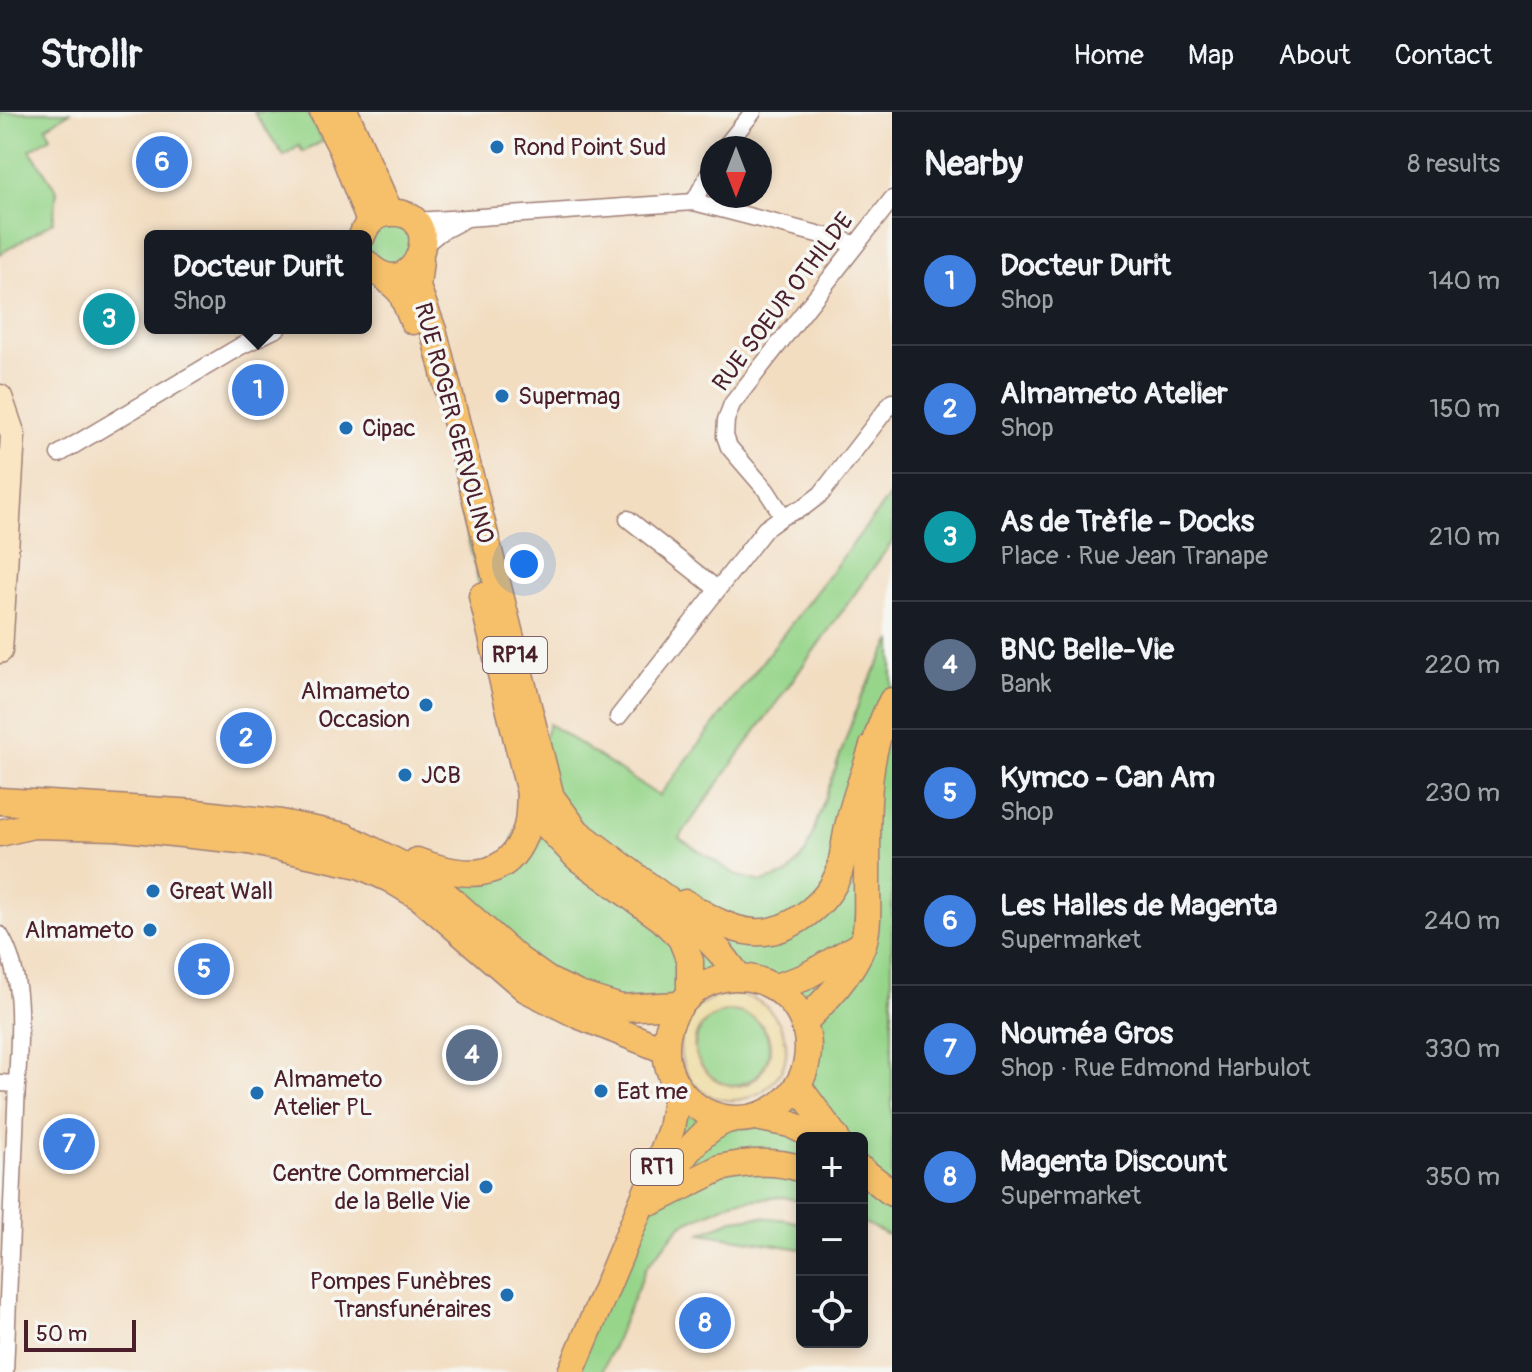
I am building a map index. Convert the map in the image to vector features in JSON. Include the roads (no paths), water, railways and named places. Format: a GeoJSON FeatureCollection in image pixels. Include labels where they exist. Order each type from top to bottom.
{"type":"FeatureCollection","features":[{"type":"Feature","properties":{"kind":"main road"},"geometry":{"type":"LineString","coordinates":[[323,112],[384,223],[422,236],[422,252],[404,274],[372,266]]}},
{"type":"Feature","properties":{"kind":"main road"},"geometry":{"type":"LineString","coordinates":[[345,112],[384,223]]}},
{"type":"Feature","properties":{"kind":"main road","name":"RUE ROGER GERVOLINO"},"geometry":{"type":"LineString","coordinates":[[422,252],[417,287],[434,333],[551,797],[577,832],[678,908],[739,977]]}},
{"type":"Feature","properties":{"kind":"main road","name":"RUE ROGER GERVOLINO"},"geometry":{"type":"LineString","coordinates":[[372,268],[401,292],[418,335],[530,793],[546,825],[578,858],[662,919],[681,938],[690,961],[684,1000]]}},
{"type":"Feature","properties":{"kind":"main road"},"geometry":{"type":"LineString","coordinates":[[0,397],[13,435],[0,651]]}},
{"type":"Feature","properties":{"kind":"main road"},"geometry":{"type":"LineString","coordinates":[[618,861],[712,920],[753,932],[777,928],[803,917],[830,889],[839,873],[849,822],[873,746],[892,701]]}},
{"type":"Feature","properties":{"kind":"main road"},"geometry":{"type":"LineString","coordinates":[[804,1022],[843,979],[863,943],[867,912],[873,746]]}},
{"type":"Feature","properties":{"kind":"main road"},"geometry":{"type":"LineString","coordinates":[[0,801],[197,813],[281,823],[344,836],[447,872],[472,875],[504,862],[517,848],[527,828],[530,793]]}},
{"type":"Feature","properties":{"kind":"main road"},"geometry":{"type":"LineString","coordinates":[[0,833],[33,825],[146,830],[249,841],[359,865],[420,897],[526,989],[580,1016],[665,1050]]}},
{"type":"Feature","properties":{"kind":"main road"},"geometry":{"type":"LineString","coordinates":[[344,836],[437,887],[518,959],[549,981],[579,995],[621,1008],[684,1000],[713,981],[739,977],[775,987],[793,1003],[804,1022],[809,1055],[805,1073],[788,1099],[768,1113],[729,1119],[715,1117],[693,1105],[678,1088],[665,1050],[670,1024],[684,1000]]}},
{"type":"Feature","properties":{"kind":"main road"},"geometry":{"type":"LineString","coordinates":[[775,987],[803,978],[863,943]]}},
{"type":"Feature","properties":{"kind":"main road"},"geometry":{"type":"LineString","coordinates":[[798,1086],[832,1132]]}},
{"type":"Feature","properties":{"kind":"main road","name":"RT1"},"geometry":{"type":"LineString","coordinates":[[571,1372],[671,1129],[678,1088]]}},
{"type":"Feature","properties":{"kind":"main road"},"geometry":{"type":"LineString","coordinates":[[756,1117],[790,1124],[806,1132]]}},
{"type":"Feature","properties":{"kind":"main road","name":"RT1"},"geometry":{"type":"LineString","coordinates":[[625,1243],[698,1138],[729,1119]]}},
{"type":"Feature","properties":{"kind":"main road"},"geometry":{"type":"LineString","coordinates":[[654,1201],[717,1169],[732,1165],[760,1162],[796,1168]]}},
{"type":"Feature","properties":{"kind":"main road"},"geometry":{"type":"LineString","coordinates":[[868,1175],[892,1193]]}},
{"type":"Feature","properties":{"kind":"main road"},"geometry":{"type":"LineString","coordinates":[[868,1194],[892,1204]]}},
{"type":"Feature","properties":{"kind":"street"},"geometry":{"type":"LineString","coordinates":[[734,136],[753,112]]}},
{"type":"Feature","properties":{"kind":"street"},"geometry":{"type":"LineString","coordinates":[[694,202],[700,191]]}},
{"type":"Feature","properties":{"kind":"street","name":"RUE SOEUR OTHILDE"},"geometry":{"type":"LineString","coordinates":[[783,516],[748,467],[729,447],[725,436],[726,420],[732,404],[892,199]]}},
{"type":"Feature","properties":{"kind":"street"},"geometry":{"type":"LineString","coordinates":[[384,223],[694,202],[856,244]]}},
{"type":"Feature","properties":{"kind":"street"},"geometry":{"type":"LineString","coordinates":[[422,252],[439,233],[467,218]]}},
{"type":"Feature","properties":{"kind":"street"},"geometry":{"type":"LineString","coordinates":[[59,454],[266,334]]}},
{"type":"Feature","properties":{"kind":"street"},"geometry":{"type":"LineString","coordinates":[[618,717],[765,529],[821,494],[892,402]]}},
{"type":"Feature","properties":{"kind":"street"},"geometry":{"type":"LineString","coordinates":[[628,519],[717,589]]}},
{"type":"Feature","properties":{"kind":"street"},"geometry":{"type":"LineString","coordinates":[[0,935],[8,948],[18,988],[9,1083],[3,1314],[5,1372]]}},
{"type":"Feature","properties":{"kind":"place","name":"Rond Point Sud"},"geometry":{"type":"Point","coordinates":[497,147]}},
{"type":"Feature","properties":{"kind":"place","name":"Les Halles de Magenta"},"geometry":{"type":"Point","coordinates":[162,162]}},
{"type":"Feature","properties":{"kind":"place","name":"As de Trèfle - Docks"},"geometry":{"type":"Point","coordinates":[109,319]}},
{"type":"Feature","properties":{"kind":"place","name":"Docteur Durit"},"geometry":{"type":"Point","coordinates":[258,390]}},
{"type":"Feature","properties":{"kind":"place","name":"Supermag"},"geometry":{"type":"Point","coordinates":[502,396]}},
{"type":"Feature","properties":{"kind":"place","name":"Cipac"},"geometry":{"type":"Point","coordinates":[346,428]}},
{"type":"Feature","properties":{"kind":"place","name":"Almameto Occasion"},"geometry":{"type":"Point","coordinates":[426,705]}},
{"type":"Feature","properties":{"kind":"place","name":"Almameto Atelier"},"geometry":{"type":"Point","coordinates":[246,738]}},
{"type":"Feature","properties":{"kind":"place","name":"JCB"},"geometry":{"type":"Point","coordinates":[405,775]}},
{"type":"Feature","properties":{"kind":"place","name":"Great Wall"},"geometry":{"type":"Point","coordinates":[153,891]}},
{"type":"Feature","properties":{"kind":"place","name":"Almameto"},"geometry":{"type":"Point","coordinates":[150,930]}},
{"type":"Feature","properties":{"kind":"place","name":"Kymco - Can Am"},"geometry":{"type":"Point","coordinates":[204,969]}},
{"type":"Feature","properties":{"kind":"place","name":"BNC Belle-Vie"},"geometry":{"type":"Point","coordinates":[472,1055]}},
{"type":"Feature","properties":{"kind":"place","name":"Eat me"},"geometry":{"type":"Point","coordinates":[601,1091]}},
{"type":"Feature","properties":{"kind":"place","name":"Almameto Atelier PL"},"geometry":{"type":"Point","coordinates":[257,1093]}},
{"type":"Feature","properties":{"kind":"place","name":"Nouméa Gros"},"geometry":{"type":"Point","coordinates":[69,1144]}},
{"type":"Feature","properties":{"kind":"place","name":"Centre Commercial de la Belle Vie"},"geometry":{"type":"Point","coordinates":[486,1187]}},
{"type":"Feature","properties":{"kind":"place","name":"Pompes Funèbres Transfunéraires"},"geometry":{"type":"Point","coordinates":[507,1295]}},
{"type":"Feature","properties":{"kind":"place","name":"Magenta Discount"},"geometry":{"type":"Point","coordinates":[705,1323]}}]}
